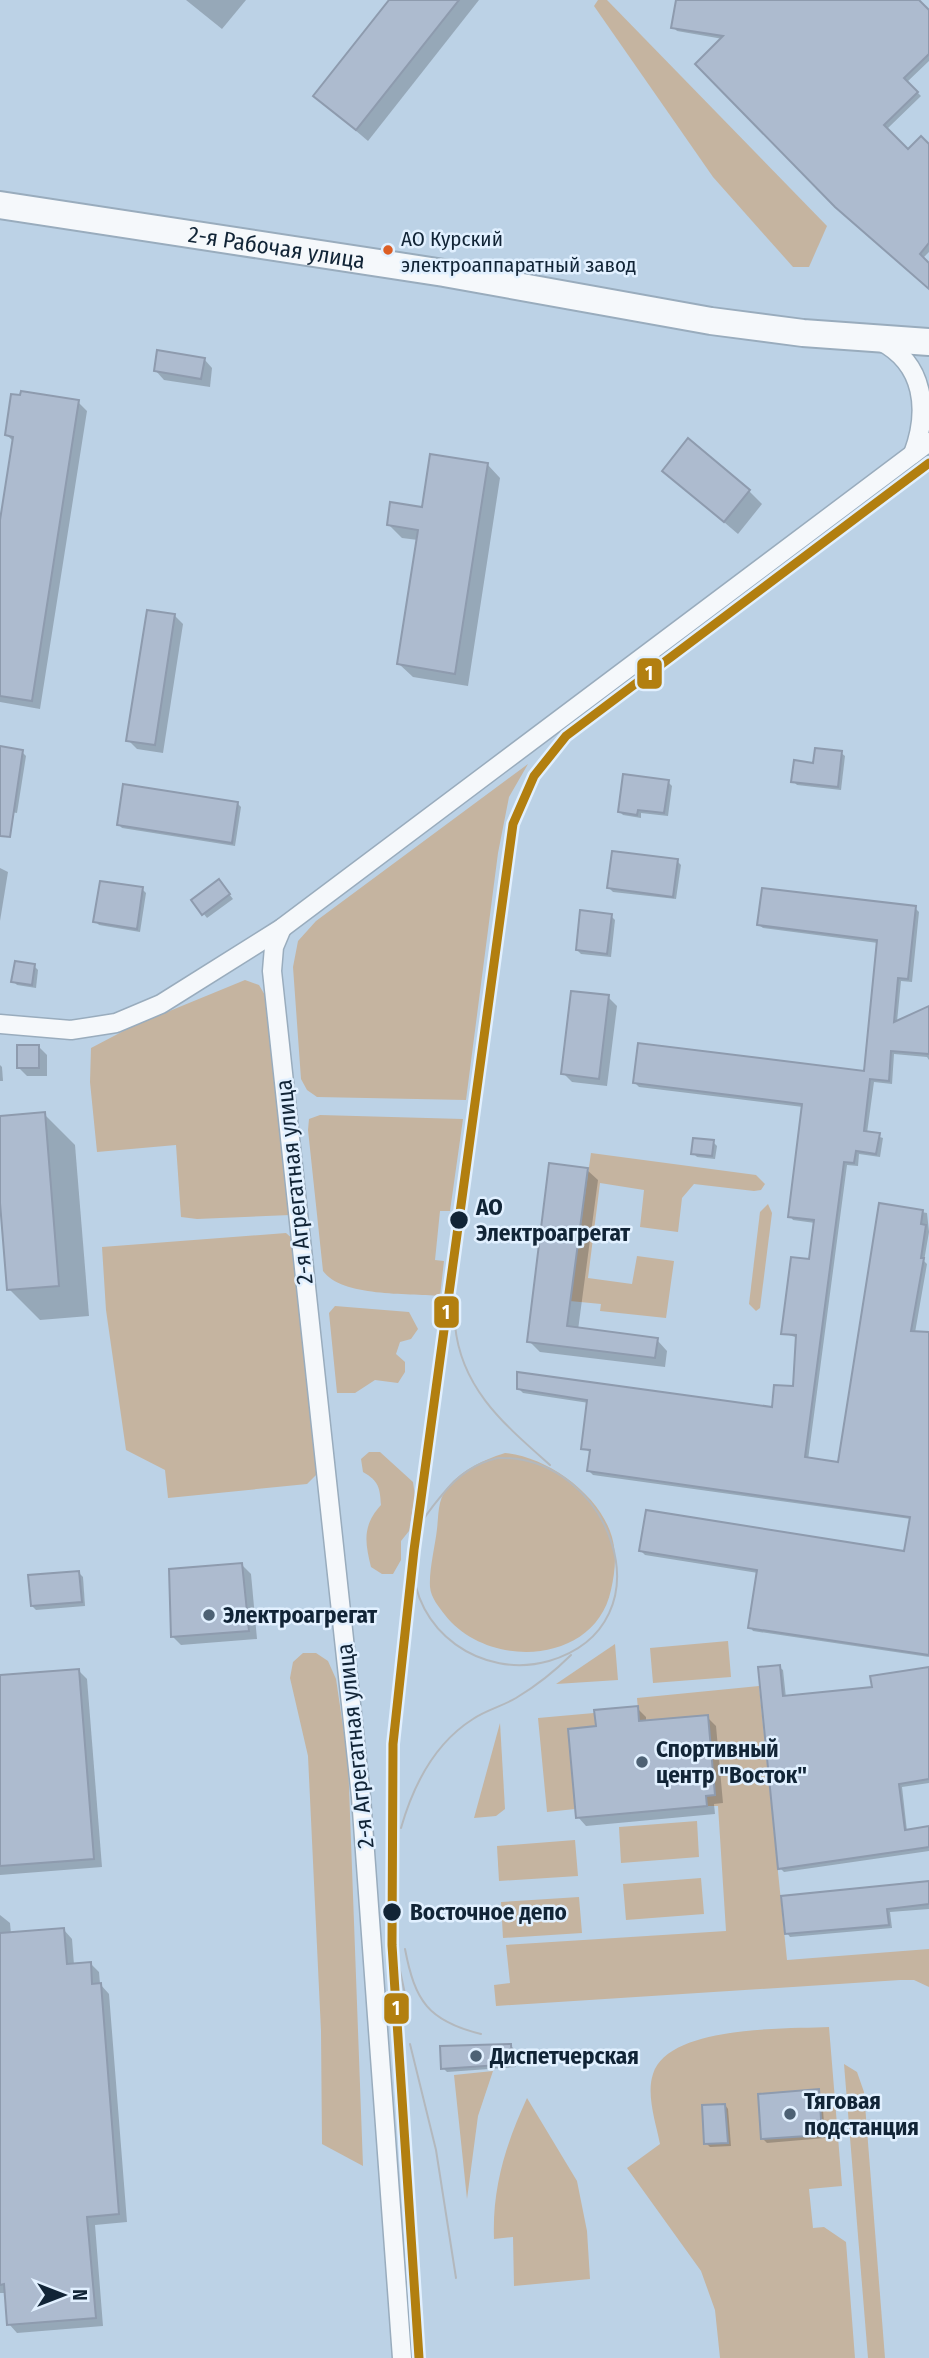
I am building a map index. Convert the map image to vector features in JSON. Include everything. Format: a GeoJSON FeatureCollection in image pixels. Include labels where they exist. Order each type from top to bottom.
{"type":"FeatureCollection","features":[{"type":"Feature","properties":{"kind":"main road","name":"2-я Рабочая улица"},"geometry":{"type":"LineString","coordinates":[[0,205],[444,273],[711,321],[929,342]]}},
{"type":"Feature","properties":{"kind":"street"},"geometry":{"type":"LineString","coordinates":[[870,337],[896,351],[909,364],[921,386],[924,423],[912,455]]}},
{"type":"Feature","properties":{"kind":"street"},"geometry":{"type":"LineString","coordinates":[[0,1024],[71,1030],[116,1023],[161,1004],[282,928],[929,442]]}},
{"type":"Feature","properties":{"kind":"street","name":"2-я Агрегатная улица"},"geometry":{"type":"LineString","coordinates":[[282,928],[274,947],[272,971],[361,1797],[402,2358]]}},
{"type":"Feature","properties":{"kind":"shaded area"},"geometry":{"type":"Polygon","coordinates":[[[598,0],[607,0],[827,226],[809,267],[793,267],[713,177],[594,6],[598,0]]]}},
{"type":"Feature","properties":{"kind":"shaded area"},"geometry":{"type":"Polygon","coordinates":[[[528,764],[509,797],[498,853],[466,1100],[317,1097],[307,1090],[301,1079],[293,967],[298,941],[316,921],[528,764]]]}},
{"type":"Feature","properties":{"kind":"shaded area"},"geometry":{"type":"Polygon","coordinates":[[[245,980],[259,985],[266,997],[290,1215],[197,1219],[181,1217],[176,1145],[97,1152],[90,1082],[91,1048],[133,1026],[245,980]]]}},
{"type":"Feature","properties":{"kind":"shaded area"},"geometry":{"type":"Polygon","coordinates":[[[320,1115],[463,1119],[450,1211],[440,1211],[435,1260],[444,1261],[440,1296],[360,1290],[332,1279],[323,1271],[308,1130],[309,1119],[320,1115]]]}},
{"type":"Feature","properties":{"kind":"shaded area"},"geometry":{"type":"Polygon","coordinates":[[[591,1153],[756,1175],[765,1184],[761,1190],[754,1191],[694,1184],[682,1198],[678,1232],[640,1227],[644,1190],[600,1183],[588,1278],[632,1284],[637,1256],[674,1261],[666,1318],[600,1311],[601,1304],[570,1301],[591,1153]]]}},
{"type":"Feature","properties":{"kind":"shaded area"},"geometry":{"type":"Polygon","coordinates":[[[768,1204],[772,1213],[760,1308],[756,1311],[749,1304],[760,1212],[768,1204]]]}},
{"type":"Feature","properties":{"kind":"shaded area"},"geometry":{"type":"Polygon","coordinates":[[[286,1233],[293,1239],[319,1472],[307,1484],[168,1498],[165,1470],[126,1450],[106,1310],[102,1247],[286,1233]]]}},
{"type":"Feature","properties":{"kind":"shaded area"},"geometry":{"type":"Polygon","coordinates":[[[335,1306],[409,1312],[418,1329],[411,1339],[400,1342],[396,1354],[405,1362],[405,1372],[398,1383],[375,1380],[355,1393],[337,1393],[329,1313],[335,1306]]]}},
{"type":"Feature","properties":{"kind":"shaded area"},"geometry":{"type":"Polygon","coordinates":[[[369,1452],[380,1452],[413,1482],[415,1496],[409,1531],[401,1541],[401,1560],[393,1574],[382,1574],[371,1567],[369,1558],[368,1527],[381,1505],[378,1486],[363,1472],[361,1459],[369,1452]]]}},
{"type":"Feature","properties":{"kind":"shaded area"},"geometry":{"type":"Polygon","coordinates":[[[505,1453],[538,1462],[570,1481],[584,1493],[606,1521],[614,1544],[615,1564],[611,1590],[601,1615],[584,1633],[563,1645],[538,1651],[512,1651],[487,1645],[464,1633],[440,1609],[430,1587],[439,1509],[444,1493],[466,1470],[505,1453]]]}},
{"type":"Feature","properties":{"kind":"shaded area"},"geometry":{"type":"Polygon","coordinates":[[[728,1641],[731,1677],[653,1683],[650,1648],[728,1641]]]}},
{"type":"Feature","properties":{"kind":"shaded area"},"geometry":{"type":"Polygon","coordinates":[[[615,1644],[618,1680],[556,1684],[615,1644]]]}},
{"type":"Feature","properties":{"kind":"shaded area"},"geometry":{"type":"Polygon","coordinates":[[[303,1653],[316,1653],[328,1661],[336,1679],[348,1760],[363,2166],[322,2144],[321,2031],[308,1756],[290,1678],[293,1662],[303,1653]]]}},
{"type":"Feature","properties":{"kind":"shaded area"},"geometry":{"type":"Polygon","coordinates":[[[759,1686],[787,1960],[929,1949],[929,1987],[914,1980],[900,1980],[496,2006],[494,1985],[510,1983],[506,1945],[726,1931],[718,1806],[707,1806],[706,1796],[715,1794],[708,1715],[639,1721],[637,1698],[759,1686]]]}},
{"type":"Feature","properties":{"kind":"shaded area"},"geometry":{"type":"Polygon","coordinates":[[[594,1713],[596,1726],[568,1729],[575,1809],[547,1812],[538,1718],[594,1713]]]}},
{"type":"Feature","properties":{"kind":"shaded area"},"geometry":{"type":"Polygon","coordinates":[[[500,1723],[505,1809],[496,1816],[474,1818],[500,1723]]]}},
{"type":"Feature","properties":{"kind":"shaded area"},"geometry":{"type":"Polygon","coordinates":[[[697,1821],[699,1857],[621,1863],[619,1827],[697,1821]]]}},
{"type":"Feature","properties":{"kind":"shaded area"},"geometry":{"type":"Polygon","coordinates":[[[575,1840],[578,1876],[499,1881],[497,1846],[575,1840]]]}},
{"type":"Feature","properties":{"kind":"shaded area"},"geometry":{"type":"Polygon","coordinates":[[[701,1878],[704,1914],[626,1920],[623,1884],[701,1878]]]}},
{"type":"Feature","properties":{"kind":"shaded area"},"geometry":{"type":"Polygon","coordinates":[[[579,1897],[582,1933],[503,1938],[501,1902],[579,1897]]]}},
{"type":"Feature","properties":{"kind":"shaded area"},"geometry":{"type":"Polygon","coordinates":[[[829,2027],[842,2186],[809,2189],[813,2228],[824,2227],[846,2242],[855,2358],[720,2358],[715,2310],[701,2271],[627,2168],[660,2144],[651,2100],[653,2074],[663,2058],[681,2046],[704,2038],[759,2030],[829,2027]]]}},
{"type":"Feature","properties":{"kind":"shaded area"},"geometry":{"type":"Polygon","coordinates":[[[844,2064],[857,2072],[864,2092],[885,2358],[868,2358],[844,2064]]]}},
{"type":"Feature","properties":{"kind":"shaded area"},"geometry":{"type":"Polygon","coordinates":[[[493,2071],[478,2116],[467,2199],[454,2075],[493,2071]]]}},
{"type":"Feature","properties":{"kind":"shaded area"},"geometry":{"type":"Polygon","coordinates":[[[527,2098],[577,2181],[587,2231],[590,2279],[514,2286],[513,2237],[494,2239],[495,2202],[502,2166],[527,2098]]]}},
{"type":"Feature","properties":{"kind":"building"},"geometry":{"type":"Polygon","coordinates":[[[389,0],[459,0],[356,130],[313,96],[389,0]]]}},
{"type":"Feature","properties":{"kind":"building"},"geometry":{"type":"Polygon","coordinates":[[[676,0],[919,0],[929,10],[929,54],[904,78],[918,92],[884,125],[908,149],[921,136],[929,144],[929,243],[920,254],[929,263],[929,289],[835,207],[695,64],[723,36],[671,28],[676,0]]]}},
{"type":"Feature","properties":{"kind":"building"},"geometry":{"type":"Polygon","coordinates":[[[157,350],[205,358],[201,379],[154,371],[157,350]]]}},
{"type":"Feature","properties":{"kind":"building"},"geometry":{"type":"Polygon","coordinates":[[[21,391],[79,400],[32,701],[0,696],[0,520],[13,437],[5,435],[11,394],[20,395],[21,391]]]}},
{"type":"Feature","properties":{"kind":"building"},"geometry":{"type":"Polygon","coordinates":[[[688,438],[750,490],[724,522],[662,471],[688,438]]]}},
{"type":"Feature","properties":{"kind":"building"},"geometry":{"type":"Polygon","coordinates":[[[430,454],[488,463],[455,674],[397,664],[418,530],[387,525],[390,502],[422,507],[430,454]]]}},
{"type":"Feature","properties":{"kind":"building"},"geometry":{"type":"Polygon","coordinates":[[[147,610],[175,614],[155,745],[126,741],[147,610]]]}},
{"type":"Feature","properties":{"kind":"building"},"geometry":{"type":"Polygon","coordinates":[[[0,746],[23,750],[10,837],[0,836],[0,746]]]}},
{"type":"Feature","properties":{"kind":"building"},"geometry":{"type":"Polygon","coordinates":[[[815,748],[842,751],[838,787],[791,782],[794,760],[813,763],[815,748]]]}},
{"type":"Feature","properties":{"kind":"building"},"geometry":{"type":"Polygon","coordinates":[[[623,774],[669,780],[664,813],[638,810],[637,815],[618,812],[623,774]]]}},
{"type":"Feature","properties":{"kind":"building"},"geometry":{"type":"Polygon","coordinates":[[[123,784],[238,802],[232,843],[117,825],[123,784]]]}},
{"type":"Feature","properties":{"kind":"building"},"geometry":{"type":"Polygon","coordinates":[[[612,851],[678,859],[673,897],[607,888],[612,851]]]}},
{"type":"Feature","properties":{"kind":"building"},"geometry":{"type":"Polygon","coordinates":[[[219,879],[230,894],[202,915],[191,900],[219,879]]]}},
{"type":"Feature","properties":{"kind":"building"},"geometry":{"type":"Polygon","coordinates":[[[100,881],[143,887],[137,929],[93,922],[100,881]]]}},
{"type":"Feature","properties":{"kind":"building"},"geometry":{"type":"Polygon","coordinates":[[[762,888],[916,906],[908,979],[898,978],[894,1022],[929,1006],[929,1054],[891,1051],[889,1081],[870,1079],[864,1131],[880,1133],[876,1154],[856,1151],[854,1163],[844,1162],[805,1457],[838,1462],[879,1203],[923,1210],[921,1224],[926,1225],[921,1258],[924,1258],[911,1331],[929,1332],[929,1655],[748,1628],[757,1570],[639,1551],[646,1510],[904,1551],[910,1517],[587,1471],[590,1450],[581,1449],[587,1400],[517,1389],[517,1372],[772,1407],[774,1385],[793,1386],[796,1335],[781,1334],[791,1257],[809,1259],[814,1220],[788,1217],[802,1104],[633,1083],[638,1043],[864,1071],[877,940],[757,925],[762,888]]]}},
{"type":"Feature","properties":{"kind":"building"},"geometry":{"type":"Polygon","coordinates":[[[580,910],[612,914],[607,954],[576,950],[580,910]]]}},
{"type":"Feature","properties":{"kind":"building"},"geometry":{"type":"Polygon","coordinates":[[[15,961],[35,964],[32,985],[11,982],[15,961]]]}},
{"type":"Feature","properties":{"kind":"building"},"geometry":{"type":"Polygon","coordinates":[[[571,991],[609,995],[599,1079],[561,1074],[571,991]]]}},
{"type":"Feature","properties":{"kind":"building"},"geometry":{"type":"Polygon","coordinates":[[[17,1045],[39,1045],[39,1068],[17,1068],[17,1045]]]}},
{"type":"Feature","properties":{"kind":"building"},"geometry":{"type":"Polygon","coordinates":[[[45,1112],[59,1286],[7,1290],[0,1203],[0,1116],[45,1112]]]}},
{"type":"Feature","properties":{"kind":"building"},"geometry":{"type":"Polygon","coordinates":[[[693,1138],[714,1140],[712,1156],[691,1154],[693,1138]]]}},
{"type":"Feature","properties":{"kind":"building"},"geometry":{"type":"Polygon","coordinates":[[[549,1163],[588,1168],[567,1326],[658,1338],[655,1358],[527,1342],[549,1163]]]}},
{"type":"Feature","properties":{"kind":"building","name":"Электроагрегат"},"geometry":{"type":"Polygon","coordinates":[[[242,1563],[249,1631],[171,1637],[169,1569],[242,1563]]]}},
{"type":"Feature","properties":{"kind":"building"},"geometry":{"type":"Polygon","coordinates":[[[79,1571],[82,1602],[31,1606],[28,1575],[79,1571]]]}},
{"type":"Feature","properties":{"kind":"building"},"geometry":{"type":"Polygon","coordinates":[[[780,1665],[783,1696],[872,1687],[870,1676],[929,1667],[929,1779],[899,1784],[905,1830],[929,1826],[929,1847],[778,1869],[758,1667],[780,1665]]]}},
{"type":"Feature","properties":{"kind":"building"},"geometry":{"type":"Polygon","coordinates":[[[79,1669],[94,1859],[0,1866],[0,1675],[79,1669]]]}},
{"type":"Feature","properties":{"kind":"building","name":"Спортивный центр \"Восток\""},"geometry":{"type":"Polygon","coordinates":[[[638,1706],[639,1721],[708,1715],[715,1795],[706,1796],[707,1806],[576,1818],[568,1729],[596,1726],[594,1710],[638,1706]]]}},
{"type":"Feature","properties":{"kind":"building"},"geometry":{"type":"Polygon","coordinates":[[[929,1881],[929,1904],[887,1909],[889,1925],[785,1934],[781,1896],[929,1881]]]}},
{"type":"Feature","properties":{"kind":"building"},"geometry":{"type":"Polygon","coordinates":[[[64,1928],[67,1964],[91,1962],[92,1984],[101,1983],[119,2214],[87,2217],[96,2318],[7,2325],[4,2284],[0,2285],[0,1933],[64,1928]]]}},
{"type":"Feature","properties":{"kind":"building","name":"Диспетчерская"},"geometry":{"type":"Polygon","coordinates":[[[511,2044],[512,2064],[441,2069],[440,2046],[511,2044]]]}},
{"type":"Feature","properties":{"kind":"building","name":"Тяговая подстанция"},"geometry":{"type":"Polygon","coordinates":[[[819,2089],[822,2135],[761,2139],[758,2094],[819,2089]]]}},
{"type":"Feature","properties":{"kind":"building"},"geometry":{"type":"Polygon","coordinates":[[[725,2104],[728,2143],[704,2144],[702,2105],[725,2104]]]}},
{"type":"Feature","properties":{"kind":"tram line"},"geometry":{"type":"LineString","coordinates":[[455,1325],[459,1348],[476,1387],[502,1420],[550,1465]]}},
{"type":"Feature","properties":{"kind":"tram line"},"geometry":{"type":"LineString","coordinates":[[498,1458],[537,1464],[571,1483],[596,1511],[612,1544],[617,1579],[609,1613],[587,1641],[549,1661],[524,1665],[499,1663],[476,1656],[456,1644],[438,1628],[424,1609],[416,1586],[414,1544],[424,1519],[460,1476],[481,1463],[498,1458]]}},
{"type":"Feature","properties":{"kind":"tram line"},"geometry":{"type":"LineString","coordinates":[[401,1828],[419,1781],[447,1740],[478,1716],[511,1701],[531,1688],[571,1655]]}},
{"type":"Feature","properties":{"kind":"tram line"},"geometry":{"type":"LineString","coordinates":[[393,1938],[408,2008]]}},
{"type":"Feature","properties":{"kind":"tram line"},"geometry":{"type":"LineString","coordinates":[[405,1949],[419,1995],[427,2006],[448,2023],[481,2034]]}},
{"type":"Feature","properties":{"kind":"tram line"},"geometry":{"type":"LineString","coordinates":[[410,2044],[436,2150],[456,2278]]}},
{"type":"Feature","properties":{"kind":"transit line","name":"1"},"geometry":{"type":"LineString","coordinates":[[419,2358],[392,1945],[393,1744],[414,1550],[513,824],[534,776],[566,736],[929,463]]}},
{"type":"Feature","properties":{"kind":"place","name":"АО Курский электроаппаратный завод"},"geometry":{"type":"Point","coordinates":[388,250]}},
{"type":"Feature","properties":{"kind":"place","name":"АО Электроагрегат"},"geometry":{"type":"Point","coordinates":[459,1220]}},
{"type":"Feature","properties":{"kind":"place","name":"Электроагрегат"},"geometry":{"type":"Point","coordinates":[209,1615]}},
{"type":"Feature","properties":{"kind":"place","name":"Спортивный центр \"Восток\""},"geometry":{"type":"Point","coordinates":[642,1762]}},
{"type":"Feature","properties":{"kind":"place","name":"Восточное депо"},"geometry":{"type":"Point","coordinates":[392,1912]}},
{"type":"Feature","properties":{"kind":"place","name":"Диспетчерская"},"geometry":{"type":"Point","coordinates":[476,2056]}},
{"type":"Feature","properties":{"kind":"place","name":"Тяговая подстанция"},"geometry":{"type":"Point","coordinates":[790,2114]}}]}
